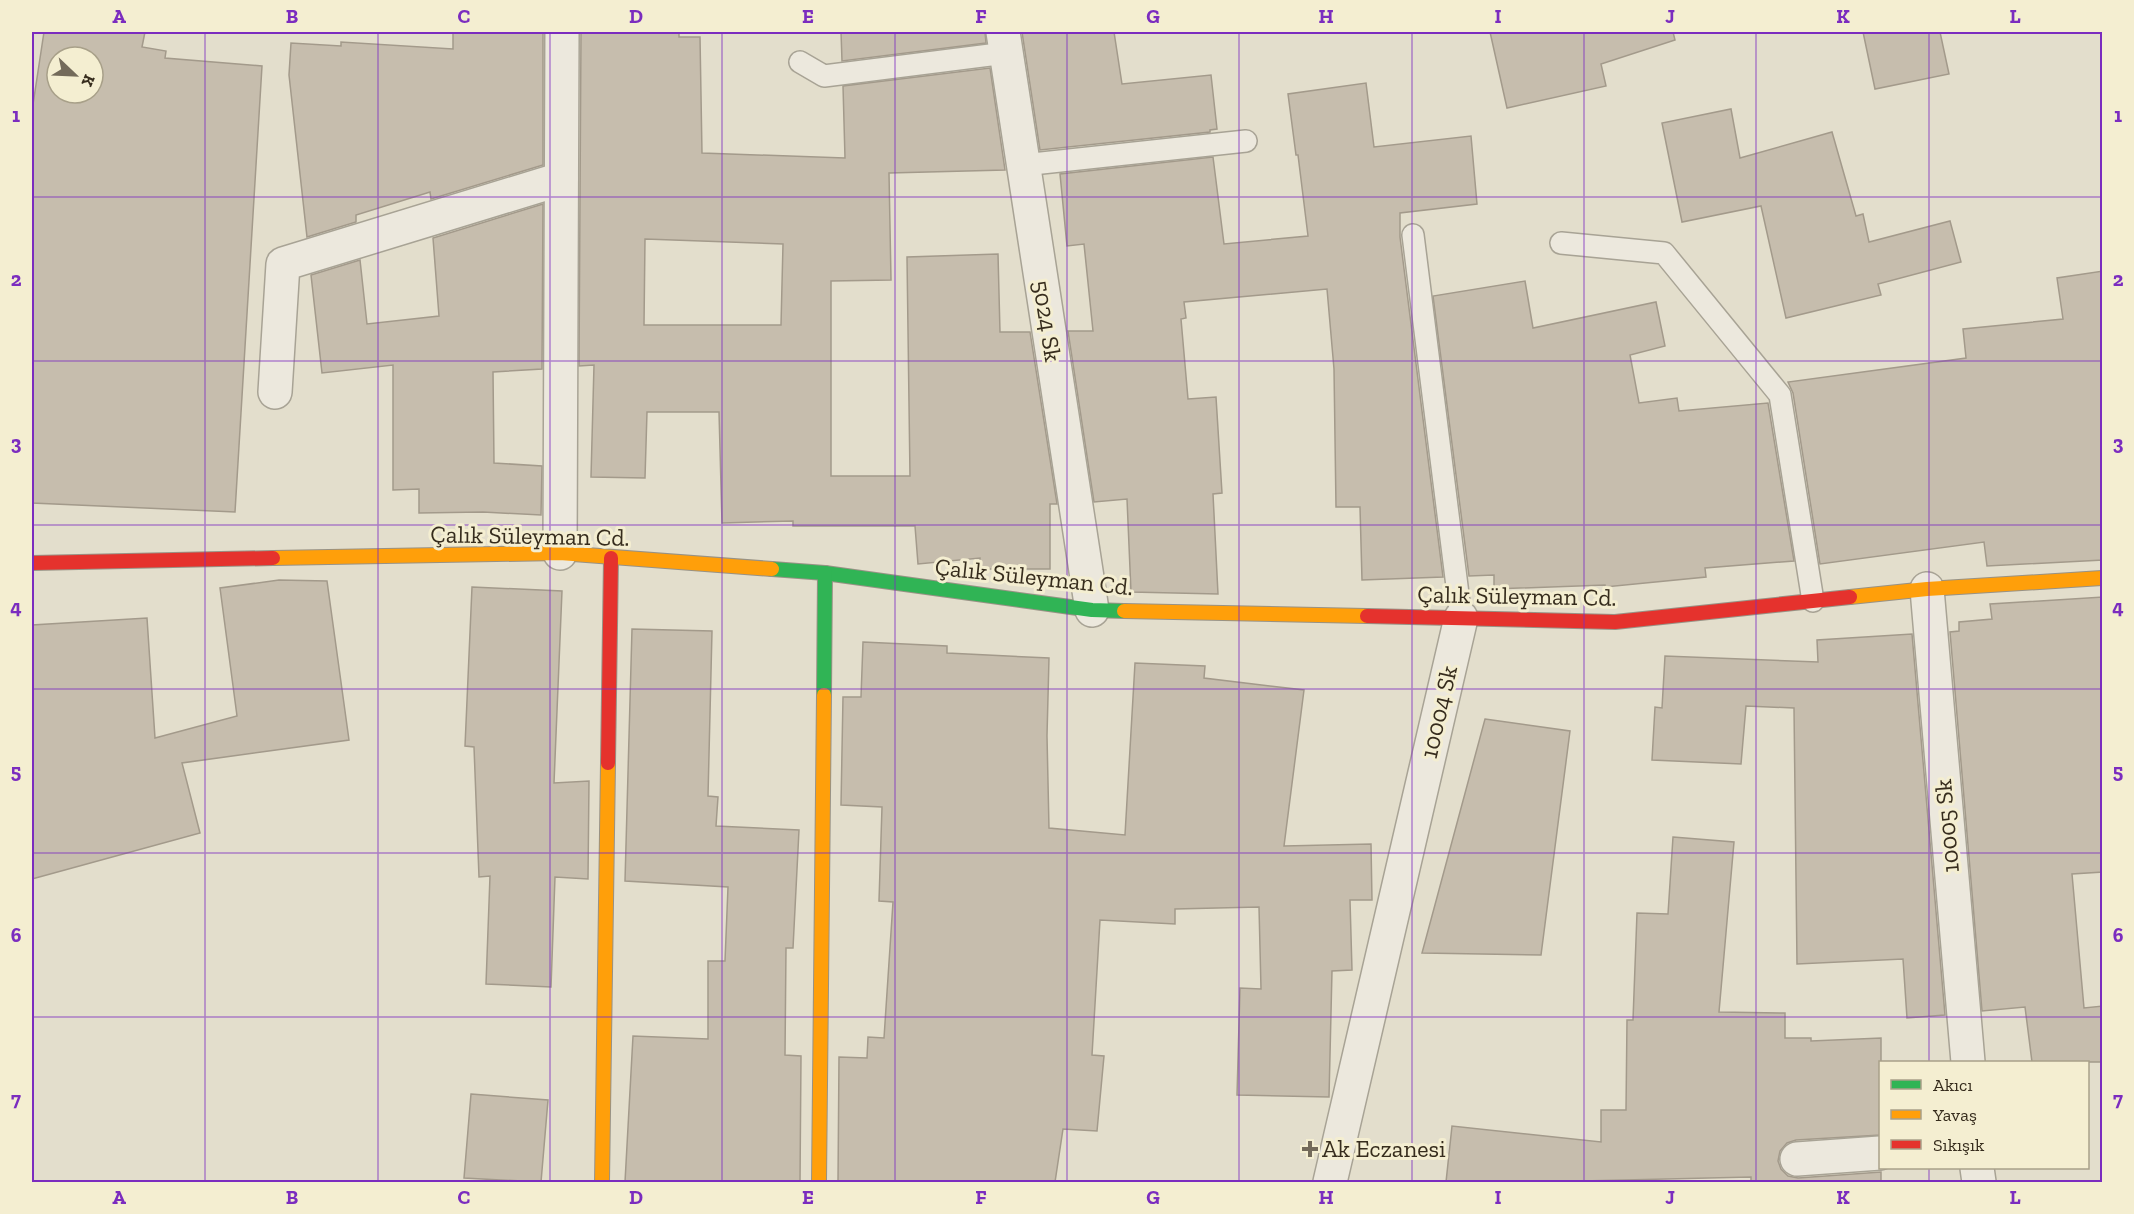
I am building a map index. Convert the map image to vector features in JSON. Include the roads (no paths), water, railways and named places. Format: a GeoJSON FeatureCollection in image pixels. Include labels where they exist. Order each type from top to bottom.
{"type":"FeatureCollection","features":[{"type":"Feature","properties":{"kind":"main road","name":"Çalık Süleyman Cd."},"geometry":{"type":"LineString","coordinates":[[32,563],[560,554],[825,573],[1092,610],[1615,622],[1926,589],[2103,578]]}},
{"type":"Feature","properties":{"kind":"main road"},"geometry":{"type":"LineString","coordinates":[[602,1182],[611,558]]}},
{"type":"Feature","properties":{"kind":"main road"},"geometry":{"type":"LineString","coordinates":[[819,1182],[825,573]]}},
{"type":"Feature","properties":{"kind":"street"},"geometry":{"type":"LineString","coordinates":[[560,554],[562,32]]}},
{"type":"Feature","properties":{"kind":"street","name":"5024 Sk"},"geometry":{"type":"LineString","coordinates":[[1005,42],[1092,610]]}},
{"type":"Feature","properties":{"kind":"street"},"geometry":{"type":"LineString","coordinates":[[275,392],[283,264],[561,179]]}},
{"type":"Feature","properties":{"kind":"street","name":"10005 Sk"},"geometry":{"type":"LineString","coordinates":[[1926,589],[1968,1061]]}},
{"type":"Feature","properties":{"kind":"street","name":"10004 Sk"},"geometry":{"type":"LineString","coordinates":[[1330,1182],[1461,618]]}},
{"type":"Feature","properties":{"kind":"street"},"geometry":{"type":"LineString","coordinates":[[1797,1159],[1879,1153]]}},
{"type":"Feature","properties":{"kind":"lane"},"geometry":{"type":"LineString","coordinates":[[800,62],[824,75],[1005,42]]}},
{"type":"Feature","properties":{"kind":"lane"},"geometry":{"type":"LineString","coordinates":[[1023,165],[1246,141]]}},
{"type":"Feature","properties":{"kind":"lane","name":"10004 Sk"},"geometry":{"type":"LineString","coordinates":[[1413,235],[1461,618]]}},
{"type":"Feature","properties":{"kind":"lane"},"geometry":{"type":"LineString","coordinates":[[1561,243],[1664,253],[1780,395],[1813,602]]}},
{"type":"Feature","properties":{"kind":"place","name":"Ak Eczanesi"},"geometry":{"type":"Point","coordinates":[1310,1149]}}]}
